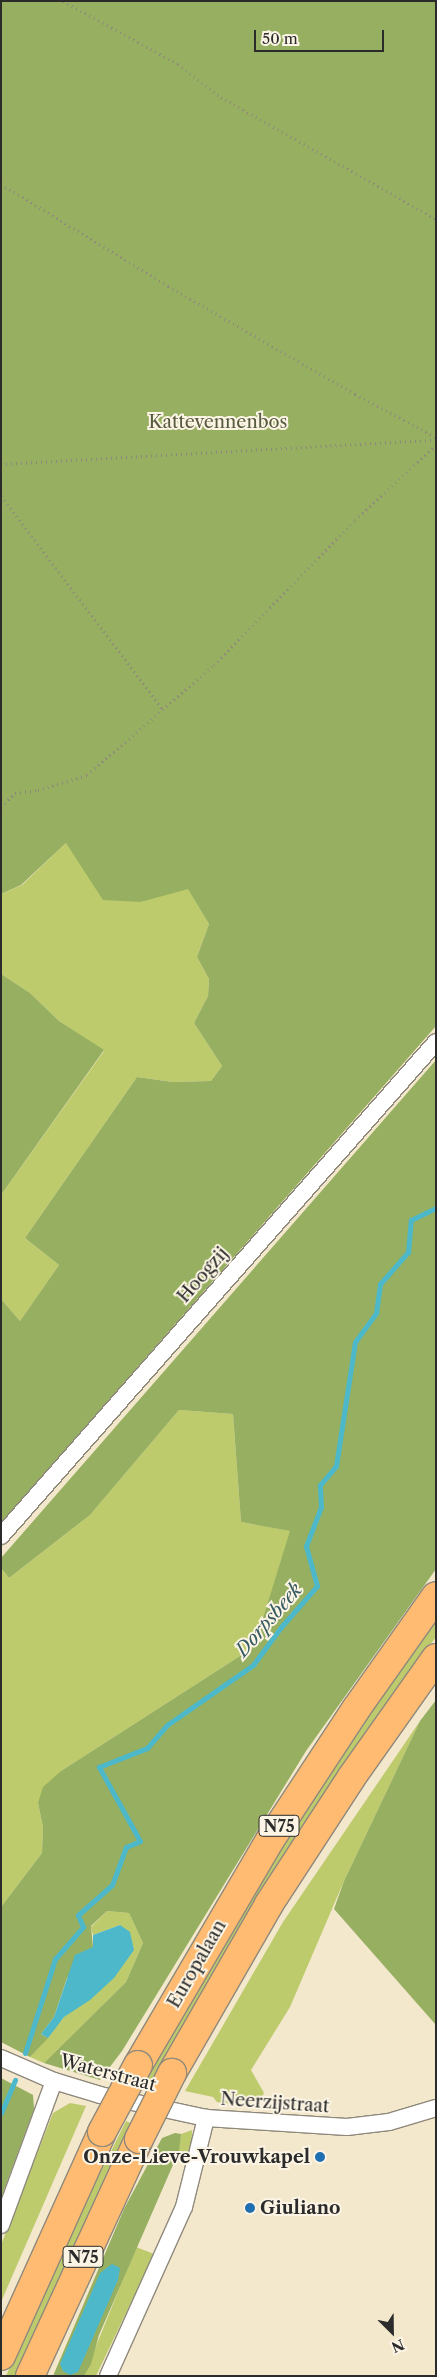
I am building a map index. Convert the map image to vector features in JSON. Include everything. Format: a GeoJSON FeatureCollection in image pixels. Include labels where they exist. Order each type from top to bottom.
{"type":"FeatureCollection","features":[{"type":"Feature","properties":{"kind":"highway","name":"Europalaan"},"geometry":{"type":"LineString","coordinates":[[1,2356],[102,2132],[138,2065],[270,1840],[356,1708],[436,1596]]}},
{"type":"Feature","properties":{"kind":"highway","name":"Europalaan"},"geometry":{"type":"LineString","coordinates":[[30,2375],[139,2139],[172,2073],[269,1904],[351,1778],[436,1658]]}},
{"type":"Feature","properties":{"kind":"street","name":"Hoogzij"},"geometry":{"type":"LineString","coordinates":[[1,1536],[436,1042]]}},
{"type":"Feature","properties":{"kind":"street","name":"Waterstraat"},"geometry":{"type":"LineString","coordinates":[[1,2058],[54,2081],[100,2095],[206,2118]]}},
{"type":"Feature","properties":{"kind":"street"},"geometry":{"type":"LineString","coordinates":[[1,2225],[54,2081]]}},
{"type":"Feature","properties":{"kind":"street","name":"Neerzijstraat"},"geometry":{"type":"LineString","coordinates":[[108,2376],[184,2207],[206,2118],[346,2127],[389,2122],[435,2111]]}},
{"type":"Feature","properties":{"kind":"path"},"geometry":{"type":"LineString","coordinates":[[63,1],[178,64],[221,97],[436,219]]}},
{"type":"Feature","properties":{"kind":"path"},"geometry":{"type":"LineString","coordinates":[[1,184],[168,286],[355,394],[436,438]]}},
{"type":"Feature","properties":{"kind":"path"},"geometry":{"type":"LineString","coordinates":[[1,464],[436,438]]}},
{"type":"Feature","properties":{"kind":"path"},"geometry":{"type":"LineString","coordinates":[[1,806],[16,793],[38,790],[87,775],[214,665],[355,520],[436,445]]}},
{"type":"Feature","properties":{"kind":"path"},"geometry":{"type":"LineString","coordinates":[[1,496],[163,710]]}},
{"type":"Feature","properties":{"kind":"green space","name":"Kattevennenbos"},"geometry":{"type":"Polygon","coordinates":[[[1,1],[436,1],[436,1026],[1,1523],[1,1299],[20,1321],[59,1265],[25,1238],[137,1077],[173,1082],[211,1081],[222,1066],[194,1023],[208,996],[209,979],[197,957],[209,924],[188,889],[141,902],[103,900],[66,843],[21,885],[1,894],[1,1]]]}},
{"type":"Feature","properties":{"kind":"green space"},"geometry":{"type":"Polygon","coordinates":[[[66,843],[141,902],[188,888],[209,924],[197,957],[209,979],[208,996],[194,1023],[222,1066],[211,1081],[173,1082],[137,1077],[25,1238],[59,1265],[20,1321],[1,1299],[1,1195],[104,1051],[59,1021],[30,993],[1,974],[1,894],[22,885],[66,843]]]}},
{"type":"Feature","properties":{"kind":"green space"},"geometry":{"type":"Polygon","coordinates":[[[1,974],[30,993],[59,1021],[104,1050],[1,1195],[1,974]]]}},
{"type":"Feature","properties":{"kind":"green space"},"geometry":{"type":"Polygon","coordinates":[[[436,1060],[436,1569],[306,1751],[122,2051],[100,2080],[44,2063],[126,1982],[143,1943],[129,1913],[107,1911],[91,1926],[93,1947],[67,1978],[54,2017],[41,2034],[48,2038],[30,2057],[1,2042],[1,1907],[42,1853],[43,1827],[38,1803],[43,1787],[61,1771],[254,1647],[290,1531],[241,1522],[233,1414],[179,1410],[90,1515],[9,1578],[1,1568],[1,1558],[436,1060]]]}},
{"type":"Feature","properties":{"kind":"green space"},"geometry":{"type":"Polygon","coordinates":[[[179,1410],[233,1414],[241,1522],[291,1531],[254,1647],[61,1771],[38,1803],[43,1827],[42,1853],[1,1907],[1,1568],[9,1578],[90,1515],[179,1410]]]}},
{"type":"Feature","properties":{"kind":"green space"},"geometry":{"type":"Polygon","coordinates":[[[436,1615],[436,1637],[372,1724],[293,1843],[153,2083],[146,2081],[267,1866],[365,1716],[436,1615]]]}},
{"type":"Feature","properties":{"kind":"green space"},"geometry":{"type":"Polygon","coordinates":[[[436,1700],[436,2025],[334,1909],[344,1881],[420,1721],[436,1700]]]}},
{"type":"Feature","properties":{"kind":"green space"},"geometry":{"type":"Polygon","coordinates":[[[420,1721],[344,1881],[290,2007],[251,2070],[264,2093],[256,2108],[217,2102],[213,2097],[185,2091],[283,1922],[420,1721]]]}},
{"type":"Feature","properties":{"kind":"green space"},"geometry":{"type":"Polygon","coordinates":[[[107,1911],[129,1913],[143,1943],[126,1982],[44,2063],[30,2057],[64,2017],[114,1978],[120,1925],[93,1935],[91,1927],[107,1911]]]}},
{"type":"Feature","properties":{"kind":"green space"},"geometry":{"type":"Polygon","coordinates":[[[1,2078],[33,2095],[34,2109],[1,2198],[1,2078]]]}},
{"type":"Feature","properties":{"kind":"green space"},"geometry":{"type":"Polygon","coordinates":[[[70,2103],[86,2106],[1,2302],[1,2245],[53,2113],[70,2103]]]}},
{"type":"Feature","properties":{"kind":"green space"},"geometry":{"type":"Polygon","coordinates":[[[126,2121],[133,2124],[16,2376],[6,2376],[49,2276],[126,2121]]]}},
{"type":"Feature","properties":{"kind":"green space"},"geometry":{"type":"Polygon","coordinates":[[[192,2130],[191,2159],[177,2156],[181,2134],[192,2130]]]}},
{"type":"Feature","properties":{"kind":"green space"},"geometry":{"type":"Polygon","coordinates":[[[175,2133],[181,2134],[179,2151],[99,2335],[91,2364],[84,2376],[53,2376],[124,2209],[162,2138],[175,2133]]]}},
{"type":"Feature","properties":{"kind":"green space"},"geometry":{"type":"Polygon","coordinates":[[[136,2247],[154,2254],[96,2376],[84,2376],[136,2247]]]}},
{"type":"Feature","properties":{"kind":"water"},"geometry":{"type":"Polygon","coordinates":[[[120,1925],[130,1932],[134,1950],[114,1978],[90,2000],[64,2017],[48,2038],[41,2034],[54,2017],[75,1955],[93,1947],[93,1935],[120,1925]]]}},
{"type":"Feature","properties":{"kind":"water"},"geometry":{"type":"Polygon","coordinates":[[[112,2264],[120,2268],[118,2280],[78,2372],[70,2375],[63,2371],[60,2364],[100,2273],[112,2264]]]}},
{"type":"Feature","properties":{"kind":"waterway","name":"Dorpsbeek"},"geometry":{"type":"LineString","coordinates":[[25,2053],[55,1959],[83,1927],[78,1915],[112,1885],[126,1847],[140,1841],[99,1767],[147,1748],[167,1725],[253,1665],[281,1627],[317,1586],[306,1546],[321,1507],[320,1485],[336,1466],[355,1342],[376,1313],[380,1284],[408,1252],[411,1220],[436,1208]]}},
{"type":"Feature","properties":{"kind":"waterway","name":"Dorpsbeek"},"geometry":{"type":"LineString","coordinates":[[1,2113],[15,2080]]}},
{"type":"Feature","properties":{"kind":"place","name":"Onze-Lieve-Vrouwkapel"},"geometry":{"type":"Point","coordinates":[320,2157]}},
{"type":"Feature","properties":{"kind":"place","name":"Giuliano"},"geometry":{"type":"Point","coordinates":[250,2208]}}]}
